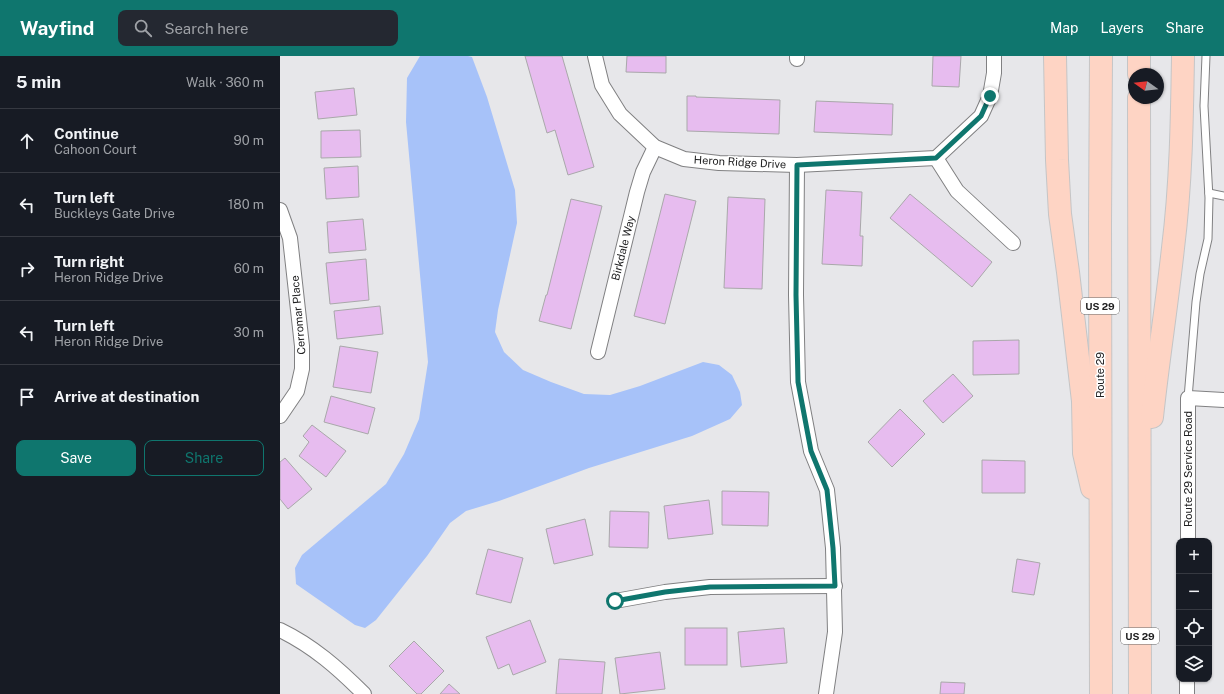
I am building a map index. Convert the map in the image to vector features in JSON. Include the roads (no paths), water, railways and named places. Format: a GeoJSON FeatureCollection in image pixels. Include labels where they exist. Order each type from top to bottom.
{"type":"FeatureCollection","features":[{"type":"Feature","properties":{"kind":"main road"},"geometry":{"type":"LineString","coordinates":[[1055,56],[1060,214],[1083,401],[1084,453],[1101,527]]}},
{"type":"Feature","properties":{"kind":"main road","name":"Route 29"},"geometry":{"type":"LineString","coordinates":[[1101,56],[1101,694]]}},
{"type":"Feature","properties":{"kind":"main road"},"geometry":{"type":"LineString","coordinates":[[1139,56],[1139,68]]}},
{"type":"Feature","properties":{"kind":"main road"},"geometry":{"type":"LineString","coordinates":[[1139,536],[1159,349],[1174,247],[1182,125],[1183,56]]}},
{"type":"Feature","properties":{"kind":"main road","name":"US 29"},"geometry":{"type":"LineString","coordinates":[[1139,104],[1140,694]]}},
{"type":"Feature","properties":{"kind":"street","name":"Heron Ridge Drive"},"geometry":{"type":"LineString","coordinates":[[596,56],[602,85],[620,114],[654,147],[684,159],[719,163],[797,165],[936,158]]}},
{"type":"Feature","properties":{"kind":"street"},"geometry":{"type":"LineString","coordinates":[[994,56],[994,73],[990,96],[981,116],[936,158],[957,191],[1013,243]]}},
{"type":"Feature","properties":{"kind":"street","name":"Birkdale Way"},"geometry":{"type":"LineString","coordinates":[[598,352],[636,192],[654,147]]}},
{"type":"Feature","properties":{"kind":"street"},"geometry":{"type":"LineString","coordinates":[[797,165],[796,295],[798,382],[811,451],[827,490],[833,548],[835,632],[826,694]]}},
{"type":"Feature","properties":{"kind":"street","name":"Cerromar Place"},"geometry":{"type":"LineString","coordinates":[[280,210],[290,238],[302,346],[302,369],[297,391],[280,416]]}},
{"type":"Feature","properties":{"kind":"street"},"geometry":{"type":"LineString","coordinates":[[1188,398],[1224,400]]}},
{"type":"Feature","properties":{"kind":"street","name":"Route 29 Service Road"},"geometry":{"type":"LineString","coordinates":[[1188,398],[1188,538]]}},
{"type":"Feature","properties":{"kind":"street"},"geometry":{"type":"LineString","coordinates":[[615,601],[665,592],[710,587],[835,586]]}},
{"type":"Feature","properties":{"kind":"street"},"geometry":{"type":"LineString","coordinates":[[280,630],[298,639],[340,670],[364,694]]}},
{"type":"Feature","properties":{"kind":"street"},"geometry":{"type":"LineString","coordinates":[[1187,682],[1187,694]]}},
{"type":"Feature","properties":{"kind":"lane"},"geometry":{"type":"LineString","coordinates":[[1188,398],[1196,302],[1200,274],[1208,239],[1209,193],[1204,106],[1206,56]]}},
{"type":"Feature","properties":{"kind":"lane"},"geometry":{"type":"LineString","coordinates":[[1209,193],[1224,196]]}},
{"type":"Feature","properties":{"kind":"water"},"geometry":{"type":"Polygon","coordinates":[[[420,56],[472,57],[487,97],[515,190],[517,223],[498,310],[495,332],[504,352],[523,370],[584,394],[610,395],[640,386],[703,362],[719,365],[732,375],[740,392],[742,405],[730,419],[692,436],[589,468],[499,501],[466,511],[450,523],[427,556],[376,620],[365,628],[355,625],[296,584],[295,568],[302,555],[386,484],[404,454],[419,419],[428,362],[406,122],[407,78],[420,56]]]}}]}
